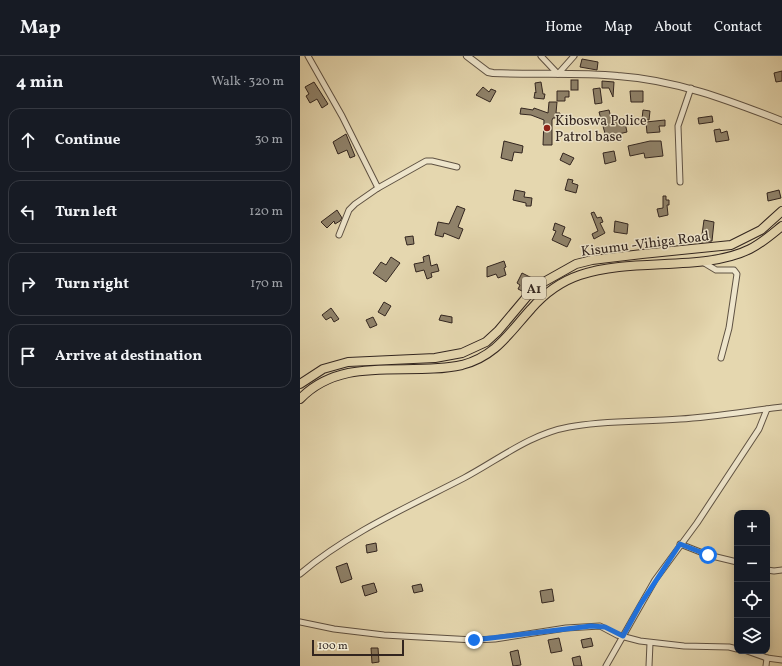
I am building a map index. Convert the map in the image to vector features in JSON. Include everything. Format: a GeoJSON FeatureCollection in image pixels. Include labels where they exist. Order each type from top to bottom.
{"type":"FeatureCollection","features":[{"type":"Feature","properties":{"kind":"highway","name":"Kisumu -Vihiga Road"},"geometry":{"type":"LineString","coordinates":[[300,384],[323,369],[348,362],[435,358],[462,353],[486,342],[498,331],[535,287],[576,264],[592,260],[730,245],[761,230],[782,211]]}},
{"type":"Feature","properties":{"kind":"highway","name":"Kisumu -Vihiga Road"},"geometry":{"type":"LineString","coordinates":[[300,398],[315,386],[332,377],[348,372],[442,368],[479,359],[507,339],[541,299],[558,286],[579,275],[598,270],[643,264],[700,260],[737,254],[749,249],[782,226]]}},
{"type":"Feature","properties":{"kind":"street"},"geometry":{"type":"LineString","coordinates":[[308,56],[342,116],[378,188]]}},
{"type":"Feature","properties":{"kind":"street"},"geometry":{"type":"LineString","coordinates":[[467,56],[488,72],[617,76],[691,88],[782,120]]}},
{"type":"Feature","properties":{"kind":"street"},"geometry":{"type":"LineString","coordinates":[[541,56],[558,74]]}},
{"type":"Feature","properties":{"kind":"street"},"geometry":{"type":"LineString","coordinates":[[558,74],[574,56]]}},
{"type":"Feature","properties":{"kind":"street"},"geometry":{"type":"LineString","coordinates":[[680,182],[678,126],[691,88]]}},
{"type":"Feature","properties":{"kind":"street"},"geometry":{"type":"LineString","coordinates":[[339,235],[349,210],[354,204],[378,188],[426,161],[457,167]]}},
{"type":"Feature","properties":{"kind":"street"},"geometry":{"type":"LineString","coordinates":[[700,260],[716,270],[734,270],[737,274],[730,328],[721,358]]}},
{"type":"Feature","properties":{"kind":"street"},"geometry":{"type":"LineString","coordinates":[[300,574],[315,561],[360,532],[464,478],[520,445],[545,434],[567,427],[591,423],[686,419],[782,406]]}},
{"type":"Feature","properties":{"kind":"street"},"geometry":{"type":"LineString","coordinates":[[606,666],[640,605],[680,544],[697,523],[759,429],[767,409]]}},
{"type":"Feature","properties":{"kind":"street"},"geometry":{"type":"LineString","coordinates":[[680,544],[708,555],[734,561]]}},
{"type":"Feature","properties":{"kind":"street"},"geometry":{"type":"LineString","coordinates":[[770,570],[782,570]]}},
{"type":"Feature","properties":{"kind":"street"},"geometry":{"type":"LineString","coordinates":[[300,622],[334,629],[384,635],[474,640],[591,626],[605,627],[623,636],[650,643],[734,648]]}},
{"type":"Feature","properties":{"kind":"street"},"geometry":{"type":"LineString","coordinates":[[649,666],[650,643]]}},
{"type":"Feature","properties":{"kind":"street"},"geometry":{"type":"LineString","coordinates":[[756,654],[767,658],[782,660]]}},
{"type":"Feature","properties":{"kind":"street"},"geometry":{"type":"LineString","coordinates":[[766,666],[767,658]]}},
{"type":"Feature","properties":{"kind":"building"},"geometry":{"type":"Polygon","coordinates":[[[582,59],[598,62],[597,70],[580,67],[582,59]]]}},
{"type":"Feature","properties":{"kind":"building"},"geometry":{"type":"Polygon","coordinates":[[[782,71],[782,81],[776,82],[774,73],[782,71]]]}},
{"type":"Feature","properties":{"kind":"building"},"geometry":{"type":"Polygon","coordinates":[[[571,80],[578,80],[578,90],[571,90],[571,80]]]}},
{"type":"Feature","properties":{"kind":"building"},"geometry":{"type":"Polygon","coordinates":[[[602,81],[614,82],[613,97],[609,88],[602,88],[602,81]]]}},
{"type":"Feature","properties":{"kind":"building"},"geometry":{"type":"Polygon","coordinates":[[[314,82],[328,104],[322,108],[317,99],[310,103],[306,96],[309,94],[305,87],[314,82]]]}},
{"type":"Feature","properties":{"kind":"building"},"geometry":{"type":"Polygon","coordinates":[[[541,82],[543,94],[545,94],[544,99],[534,98],[535,92],[536,93],[535,83],[541,82]]]}},
{"type":"Feature","properties":{"kind":"building"},"geometry":{"type":"Polygon","coordinates":[[[483,87],[489,92],[491,89],[496,91],[490,102],[476,95],[483,87]]]}},
{"type":"Feature","properties":{"kind":"building"},"geometry":{"type":"Polygon","coordinates":[[[600,88],[602,103],[595,104],[593,89],[600,88]]]}},
{"type":"Feature","properties":{"kind":"building"},"geometry":{"type":"Polygon","coordinates":[[[557,91],[569,91],[569,97],[565,97],[565,101],[557,101],[557,91]]]}},
{"type":"Feature","properties":{"kind":"building"},"geometry":{"type":"Polygon","coordinates":[[[630,91],[643,91],[643,102],[631,102],[630,91]]]}},
{"type":"Feature","properties":{"kind":"building"},"geometry":{"type":"Polygon","coordinates":[[[549,102],[557,102],[556,113],[560,113],[560,118],[553,118],[552,120],[552,145],[543,145],[544,120],[531,115],[520,114],[521,108],[533,110],[534,108],[548,113],[549,102]]]}},
{"type":"Feature","properties":{"kind":"building"},"geometry":{"type":"Polygon","coordinates":[[[609,110],[612,121],[624,118],[627,132],[606,137],[599,112],[609,110]]]}},
{"type":"Feature","properties":{"kind":"building"},"geometry":{"type":"Polygon","coordinates":[[[643,110],[650,111],[649,120],[642,119],[643,110]]]}},
{"type":"Feature","properties":{"kind":"building"},"geometry":{"type":"Polygon","coordinates":[[[712,116],[713,122],[699,124],[698,118],[712,116]]]}},
{"type":"Feature","properties":{"kind":"building"},"geometry":{"type":"Polygon","coordinates":[[[665,120],[665,126],[659,126],[660,132],[647,133],[646,122],[665,120]]]}},
{"type":"Feature","properties":{"kind":"building"},"geometry":{"type":"Polygon","coordinates":[[[720,129],[721,133],[727,131],[729,140],[716,142],[714,130],[720,129]]]}},
{"type":"Feature","properties":{"kind":"building"},"geometry":{"type":"Polygon","coordinates":[[[346,134],[355,156],[350,158],[347,150],[338,154],[333,142],[346,134]]]}},
{"type":"Feature","properties":{"kind":"building"},"geometry":{"type":"Polygon","coordinates":[[[504,141],[523,146],[522,153],[514,152],[512,161],[501,158],[504,141]]]}},
{"type":"Feature","properties":{"kind":"building"},"geometry":{"type":"Polygon","coordinates":[[[650,141],[661,141],[663,156],[645,158],[644,153],[630,156],[628,146],[650,141]]]}},
{"type":"Feature","properties":{"kind":"building"},"geometry":{"type":"Polygon","coordinates":[[[614,151],[616,161],[605,164],[603,153],[614,151]]]}},
{"type":"Feature","properties":{"kind":"building"},"geometry":{"type":"Polygon","coordinates":[[[563,153],[574,158],[570,165],[560,160],[563,153]]]}},
{"type":"Feature","properties":{"kind":"building"},"geometry":{"type":"Polygon","coordinates":[[[568,179],[573,180],[572,183],[578,185],[576,193],[565,190],[568,179]]]}},
{"type":"Feature","properties":{"kind":"building"},"geometry":{"type":"Polygon","coordinates":[[[515,190],[525,192],[524,197],[532,198],[531,206],[526,206],[526,203],[513,200],[515,190]]]}},
{"type":"Feature","properties":{"kind":"building"},"geometry":{"type":"Polygon","coordinates":[[[779,190],[781,198],[768,201],[767,193],[779,190]]]}},
{"type":"Feature","properties":{"kind":"building"},"geometry":{"type":"Polygon","coordinates":[[[663,196],[666,196],[666,200],[669,200],[669,205],[667,205],[668,215],[659,217],[657,209],[663,208],[663,196]]]}},
{"type":"Feature","properties":{"kind":"building"},"geometry":{"type":"Polygon","coordinates":[[[457,206],[465,209],[458,227],[463,229],[459,239],[444,233],[443,237],[435,235],[438,222],[449,224],[457,206]]]}},
{"type":"Feature","properties":{"kind":"building"},"geometry":{"type":"Polygon","coordinates":[[[337,210],[342,218],[335,224],[334,221],[327,228],[321,222],[337,210]]]}},
{"type":"Feature","properties":{"kind":"building"},"geometry":{"type":"Polygon","coordinates":[[[594,212],[597,218],[601,217],[603,222],[600,223],[605,233],[594,239],[592,234],[598,231],[591,213],[594,212]]]}},
{"type":"Feature","properties":{"kind":"building"},"geometry":{"type":"Polygon","coordinates":[[[704,220],[714,222],[712,241],[701,242],[704,220]]]}},
{"type":"Feature","properties":{"kind":"building"},"geometry":{"type":"Polygon","coordinates":[[[615,221],[628,224],[627,234],[614,232],[615,221]]]}},
{"type":"Feature","properties":{"kind":"building"},"geometry":{"type":"Polygon","coordinates":[[[555,223],[565,227],[562,235],[571,239],[567,247],[552,240],[556,231],[553,230],[555,223]]]}},
{"type":"Feature","properties":{"kind":"building"},"geometry":{"type":"Polygon","coordinates":[[[413,236],[414,244],[407,245],[405,237],[413,236]]]}},
{"type":"Feature","properties":{"kind":"building"},"geometry":{"type":"Polygon","coordinates":[[[429,255],[431,266],[437,264],[439,271],[431,273],[432,277],[427,279],[424,270],[416,272],[414,264],[424,262],[423,257],[429,255]]]}},
{"type":"Feature","properties":{"kind":"building"},"geometry":{"type":"Polygon","coordinates":[[[391,257],[400,263],[386,282],[373,273],[381,262],[386,265],[391,257]]]}},
{"type":"Feature","properties":{"kind":"building"},"geometry":{"type":"Polygon","coordinates":[[[504,261],[506,275],[498,278],[496,274],[487,277],[487,267],[504,261]]]}},
{"type":"Feature","properties":{"kind":"building"},"geometry":{"type":"Polygon","coordinates":[[[522,273],[532,278],[524,292],[518,289],[520,285],[517,283],[522,273]]]}},
{"type":"Feature","properties":{"kind":"building"},"geometry":{"type":"Polygon","coordinates":[[[384,302],[391,306],[385,316],[378,312],[384,302]]]}},
{"type":"Feature","properties":{"kind":"building"},"geometry":{"type":"Polygon","coordinates":[[[331,308],[339,319],[334,322],[331,317],[326,320],[322,315],[331,308]]]}},
{"type":"Feature","properties":{"kind":"building"},"geometry":{"type":"Polygon","coordinates":[[[441,315],[452,317],[452,323],[439,320],[441,315]]]}},
{"type":"Feature","properties":{"kind":"building"},"geometry":{"type":"Polygon","coordinates":[[[373,317],[377,325],[370,328],[366,320],[373,317]]]}},
{"type":"Feature","properties":{"kind":"building"},"geometry":{"type":"Polygon","coordinates":[[[376,543],[377,551],[367,553],[366,545],[376,543]]]}},
{"type":"Feature","properties":{"kind":"building"},"geometry":{"type":"Polygon","coordinates":[[[347,563],[352,579],[341,583],[336,567],[347,563]]]}},
{"type":"Feature","properties":{"kind":"building"},"geometry":{"type":"Polygon","coordinates":[[[374,583],[377,592],[365,596],[362,586],[374,583]]]}},
{"type":"Feature","properties":{"kind":"building"},"geometry":{"type":"Polygon","coordinates":[[[421,584],[423,591],[414,593],[412,586],[421,584]]]}},
{"type":"Feature","properties":{"kind":"building"},"geometry":{"type":"Polygon","coordinates":[[[552,589],[554,601],[542,603],[540,591],[552,589]]]}},
{"type":"Feature","properties":{"kind":"building"},"geometry":{"type":"Polygon","coordinates":[[[559,638],[562,651],[551,653],[548,640],[559,638]]]}},
{"type":"Feature","properties":{"kind":"building"},"geometry":{"type":"Polygon","coordinates":[[[591,638],[593,646],[583,648],[581,640],[591,638]]]}},
{"type":"Feature","properties":{"kind":"building"},"geometry":{"type":"Polygon","coordinates":[[[371,648],[378,648],[379,662],[372,663],[371,648]]]}},
{"type":"Feature","properties":{"kind":"building"},"geometry":{"type":"Polygon","coordinates":[[[518,650],[521,665],[513,666],[510,652],[518,650]]]}},
{"type":"Feature","properties":{"kind":"building"},"geometry":{"type":"Polygon","coordinates":[[[580,656],[582,666],[574,666],[572,658],[580,656]]]}},
{"type":"Feature","properties":{"kind":"place","name":"Kiboswa Police Patrol base"},"geometry":{"type":"Point","coordinates":[547,128]}},
{"type":"Feature","properties":{"kind":"route"},"geometry":{"type":"LineString","coordinates":[[474,640],[495,639],[566,628],[591,626],[605,627],[617,635],[623,636],[640,605],[680,544],[708,555]]}}]}
